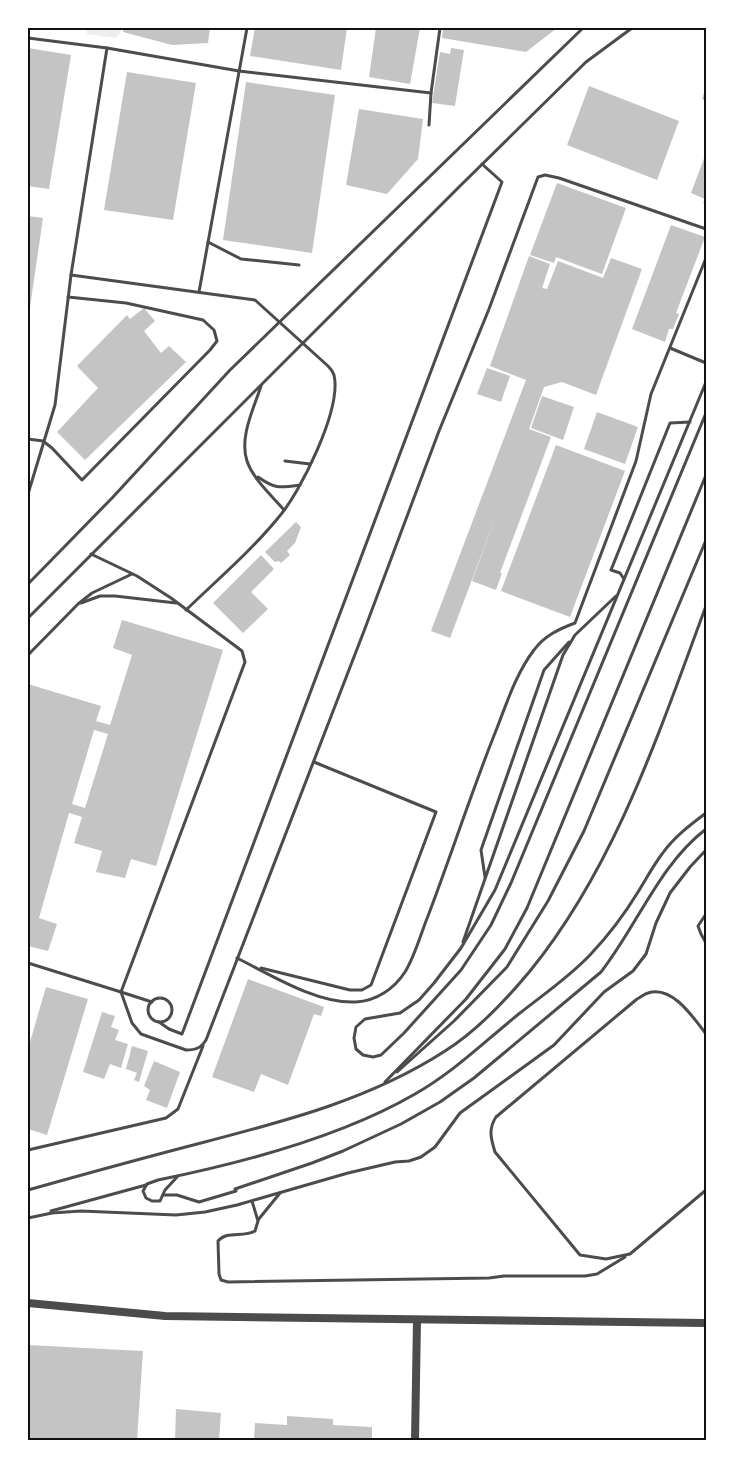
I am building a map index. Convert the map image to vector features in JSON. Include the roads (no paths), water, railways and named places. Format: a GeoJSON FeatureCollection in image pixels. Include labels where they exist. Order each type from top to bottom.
{"type":"FeatureCollection","features":[{"type":"Feature","properties":{"kind":"street"},"geometry":{"type":"LineString","coordinates":[[28,1304],[165,1316],[706,1323]]}},
{"type":"Feature","properties":{"kind":"street"},"geometry":{"type":"LineString","coordinates":[[415,1440],[417,1320]]}},
{"type":"Feature","properties":{"kind":"lane"},"geometry":{"type":"LineString","coordinates":[[199,292],[247,28]]}},
{"type":"Feature","properties":{"kind":"lane"},"geometry":{"type":"LineString","coordinates":[[429,125],[431,93],[440,28]]}},
{"type":"Feature","properties":{"kind":"lane"},"geometry":{"type":"LineString","coordinates":[[28,584],[113,497],[230,370],[583,28]]}},
{"type":"Feature","properties":{"kind":"lane"},"geometry":{"type":"LineString","coordinates":[[28,618],[223,421],[586,62],[632,28]]}},
{"type":"Feature","properties":{"kind":"lane"},"geometry":{"type":"LineString","coordinates":[[28,38],[107,48],[239,71],[431,93]]}},
{"type":"Feature","properties":{"kind":"lane"},"geometry":{"type":"LineString","coordinates":[[28,494],[55,405],[71,275],[107,48]]}},
{"type":"Feature","properties":{"kind":"lane"},"geometry":{"type":"LineString","coordinates":[[159,1022],[170,1018],[172,1007],[168,1000],[156,999],[152,1002],[149,1008],[150,1015],[155,1021],[182,1034],[502,182],[482,164]]}},
{"type":"Feature","properties":{"kind":"lane"},"geometry":{"type":"LineString","coordinates":[[28,1150],[166,1118],[178,1110],[314,762],[538,177],[545,175],[558,178],[706,229]]}},
{"type":"Feature","properties":{"kind":"lane"},"geometry":{"type":"LineString","coordinates":[[208,242],[241,258],[299,264]]}},
{"type":"Feature","properties":{"kind":"lane"},"geometry":{"type":"LineString","coordinates":[[237,958],[306,992],[336,1002],[357,1002],[375,999],[388,990],[406,970],[513,687],[534,649],[547,636],[575,623],[636,462],[651,394],[706,258]]}},
{"type":"Feature","properties":{"kind":"lane"},"geometry":{"type":"LineString","coordinates":[[71,275],[255,300],[334,373],[333,402],[322,436],[300,485],[284,510],[259,539],[186,610]]}},
{"type":"Feature","properties":{"kind":"lane"},"geometry":{"type":"LineString","coordinates":[[28,439],[43,441],[82,480],[217,341],[214,330],[203,320],[126,303],[68,297]]}},
{"type":"Feature","properties":{"kind":"lane"},"geometry":{"type":"LineString","coordinates":[[670,348],[706,363]]}},
{"type":"Feature","properties":{"kind":"lane"},"geometry":{"type":"LineString","coordinates":[[706,382],[495,890],[461,948],[419,1000],[400,1013],[365,1018],[356,1027],[354,1038],[356,1049],[363,1055],[373,1057],[381,1055],[388,1049],[460,970],[490,925],[511,883],[706,413]]}},
{"type":"Feature","properties":{"kind":"lane"},"geometry":{"type":"LineString","coordinates":[[261,385],[245,438],[246,460],[253,473],[284,510]]}},
{"type":"Feature","properties":{"kind":"lane"},"geometry":{"type":"LineString","coordinates":[[624,579],[620,573],[611,570],[670,423],[690,422]]}},
{"type":"Feature","properties":{"kind":"lane"},"geometry":{"type":"LineString","coordinates":[[285,461],[310,464]]}},
{"type":"Feature","properties":{"kind":"lane"},"geometry":{"type":"LineString","coordinates":[[253,473],[270,486],[284,488],[300,485]]}},
{"type":"Feature","properties":{"kind":"lane"},"geometry":{"type":"LineString","coordinates":[[382,1086],[466,999],[505,949],[527,908],[706,475]]}},
{"type":"Feature","properties":{"kind":"lane"},"geometry":{"type":"LineString","coordinates":[[382,1086],[454,1021],[508,967],[548,901],[584,831],[706,540]]}},
{"type":"Feature","properties":{"kind":"lane"},"geometry":{"type":"LineString","coordinates":[[91,554],[132,574],[177,603],[242,651],[245,662],[121,992],[132,1023],[141,1034],[186,1050],[194,1050],[202,1046],[206,1040]]}},
{"type":"Feature","properties":{"kind":"lane"},"geometry":{"type":"LineString","coordinates":[[28,655],[78,604],[92,593],[132,574]]}},
{"type":"Feature","properties":{"kind":"lane"},"geometry":{"type":"LineString","coordinates":[[486,878],[481,850],[544,670],[575,635],[618,594]]}},
{"type":"Feature","properties":{"kind":"lane"},"geometry":{"type":"LineString","coordinates":[[78,604],[100,596],[177,603]]}},
{"type":"Feature","properties":{"kind":"lane"},"geometry":{"type":"LineString","coordinates":[[28,1190],[276,1124],[329,1107],[382,1086],[446,1051],[486,1019],[513,992],[552,944],[582,898],[636,789],[706,606]]}},
{"type":"Feature","properties":{"kind":"lane"},"geometry":{"type":"LineString","coordinates":[[461,948],[563,655],[575,635]]}},
{"type":"Feature","properties":{"kind":"lane"},"geometry":{"type":"LineString","coordinates":[[254,966],[350,990],[362,990],[372,985],[436,812],[314,762]]}},
{"type":"Feature","properties":{"kind":"lane"},"geometry":{"type":"LineString","coordinates":[[28,1218],[294,1145],[331,1133],[416,1094],[466,1060],[520,1013],[566,979],[616,924],[663,852],[684,830],[706,813]]}},
{"type":"Feature","properties":{"kind":"lane"},"geometry":{"type":"LineString","coordinates":[[162,1195],[178,1195],[199,1202],[236,1191],[235,1189],[312,1164],[343,1151],[401,1124],[446,1097],[474,1078],[601,972],[615,954],[670,867],[706,829]]}},
{"type":"Feature","properties":{"kind":"lane"},"geometry":{"type":"LineString","coordinates":[[28,1218],[52,1213],[81,1211],[176,1215],[205,1212],[252,1201],[371,1167],[409,1161],[421,1157],[435,1147],[460,1113],[554,1045],[604,992],[633,970],[646,954],[656,923],[670,893],[706,850]]}},
{"type":"Feature","properties":{"kind":"lane"},"geometry":{"type":"LineString","coordinates":[[706,914],[698,926],[706,943]]}},
{"type":"Feature","properties":{"kind":"lane"},"geometry":{"type":"LineString","coordinates":[[28,963],[152,1002]]}},
{"type":"Feature","properties":{"kind":"lane"},"geometry":{"type":"LineString","coordinates":[[630,1254],[606,1259],[580,1255],[495,1152],[491,1140],[491,1124],[496,1117],[637,999],[648,993],[666,993],[674,997],[706,1034]]}},
{"type":"Feature","properties":{"kind":"lane"},"geometry":{"type":"LineString","coordinates":[[699,1024],[706,1029]]}},
{"type":"Feature","properties":{"kind":"lane"},"geometry":{"type":"LineString","coordinates":[[147,1184],[143,1191],[146,1198],[152,1201],[160,1200],[178,1176]]}},
{"type":"Feature","properties":{"kind":"lane"},"geometry":{"type":"LineString","coordinates":[[280,1193],[258,1221],[255,1231],[249,1234],[226,1235],[218,1241],[219,1274],[221,1280],[228,1282],[479,1278],[504,1276],[585,1276],[597,1274],[630,1254],[706,1190]]}},
{"type":"Feature","properties":{"kind":"lane"},"geometry":{"type":"LineString","coordinates":[[252,1201],[258,1221]]}}]}
